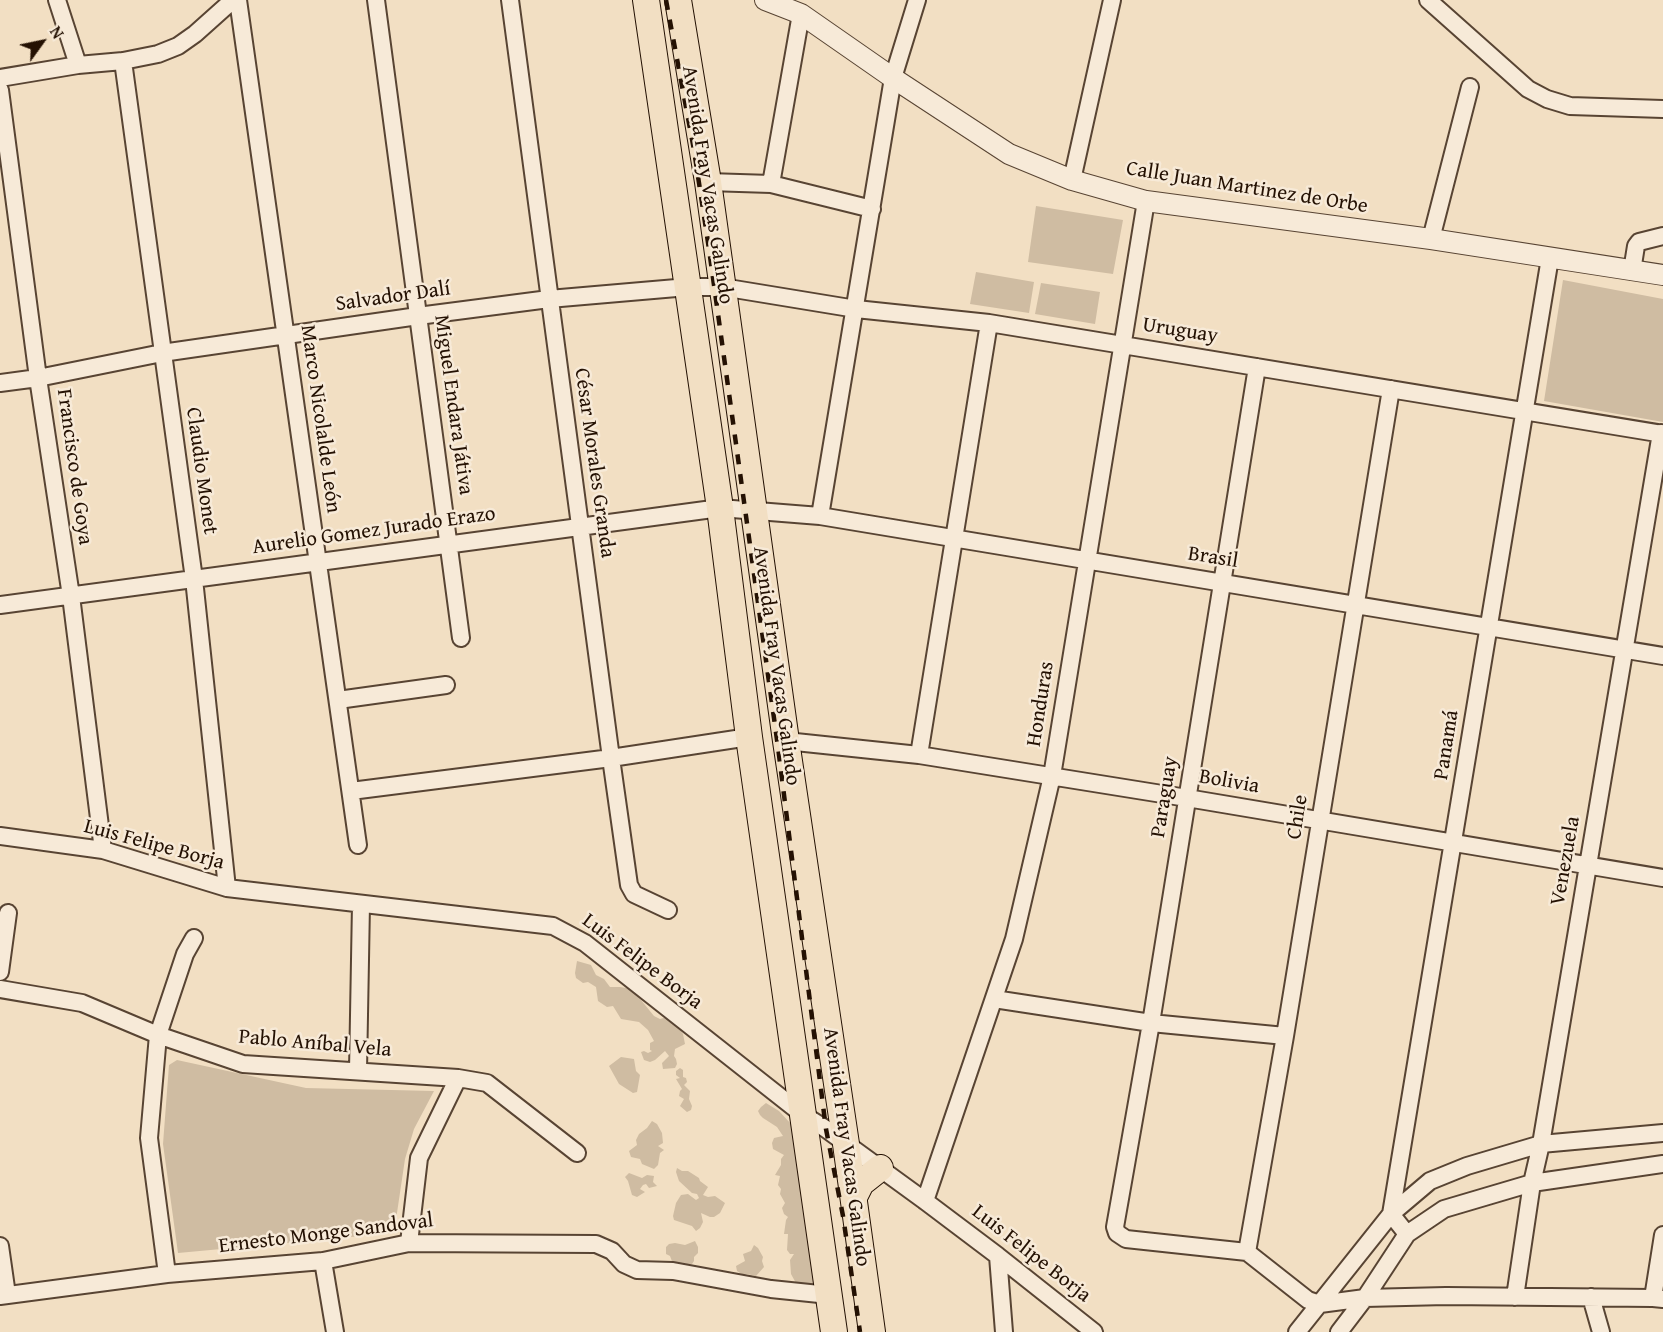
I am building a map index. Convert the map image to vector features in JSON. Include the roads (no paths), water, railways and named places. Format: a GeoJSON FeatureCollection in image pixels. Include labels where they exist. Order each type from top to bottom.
{"type":"FeatureCollection","features":[{"type":"Feature","properties":{"kind":"main road","name":"Avenida Fray Vacas Galindo"},"geometry":{"type":"LineString","coordinates":[[646,0],[720,508],[749,737],[834,1332]]}},
{"type":"Feature","properties":{"kind":"main road","name":"Avenida Fray Vacas Galindo"},"geometry":{"type":"LineString","coordinates":[[678,0],[708,182],[872,1332]]}},
{"type":"Feature","properties":{"kind":"main road"},"geometry":{"type":"LineString","coordinates":[[854,1197],[861,1183],[880,1168]]}},
{"type":"Feature","properties":{"kind":"street"},"geometry":{"type":"LineString","coordinates":[[57,0],[78,65]]}},
{"type":"Feature","properties":{"kind":"street"},"geometry":{"type":"LineString","coordinates":[[0,78],[158,54],[178,46],[195,34],[233,0]]}},
{"type":"Feature","properties":{"kind":"street","name":"Marco Nicolalde León"},"geometry":{"type":"LineString","coordinates":[[238,0],[358,845]]}},
{"type":"Feature","properties":{"kind":"street","name":"Miguel Endara Játiva"},"geometry":{"type":"LineString","coordinates":[[376,0],[461,638]]}},
{"type":"Feature","properties":{"kind":"street","name":"César Morales Granda"},"geometry":{"type":"LineString","coordinates":[[510,0],[629,885],[634,894],[668,910]]}},
{"type":"Feature","properties":{"kind":"street","name":"Calle Juan Martinez de Orbe"},"geometry":{"type":"LineString","coordinates":[[765,0],[801,14],[1009,154],[1072,180],[1146,201],[1431,239],[1663,275]]}},
{"type":"Feature","properties":{"kind":"street"},"geometry":{"type":"LineString","coordinates":[[820,516],[893,78],[916,0]]}},
{"type":"Feature","properties":{"kind":"street"},"geometry":{"type":"LineString","coordinates":[[1072,180],[1112,0]]}},
{"type":"Feature","properties":{"kind":"street"},"geometry":{"type":"LineString","coordinates":[[1428,0],[1528,89],[1547,99],[1570,106],[1663,109]]}},
{"type":"Feature","properties":{"kind":"street"},"geometry":{"type":"LineString","coordinates":[[771,184],[801,14]]}},
{"type":"Feature","properties":{"kind":"street","name":"Claudio Monet"},"geometry":{"type":"LineString","coordinates":[[123,61],[194,579],[227,888]]}},
{"type":"Feature","properties":{"kind":"street"},"geometry":{"type":"LineString","coordinates":[[1431,239],[1470,87]]}},
{"type":"Feature","properties":{"kind":"street","name":"Francisco de Goya"},"geometry":{"type":"LineString","coordinates":[[0,90],[38,378],[71,596],[103,850]]}},
{"type":"Feature","properties":{"kind":"street"},"geometry":{"type":"LineString","coordinates":[[708,182],[771,184],[872,208]]}},
{"type":"Feature","properties":{"kind":"street","name":"Honduras"},"geometry":{"type":"LineString","coordinates":[[925,1201],[1014,939],[1052,776],[1146,201]]}},
{"type":"Feature","properties":{"kind":"street"},"geometry":{"type":"LineString","coordinates":[[1632,271],[1636,246],[1639,242],[1663,236]]}},
{"type":"Feature","properties":{"kind":"street","name":"Panamá"},"geometry":{"type":"LineString","coordinates":[[1391,1214],[1550,258]]}},
{"type":"Feature","properties":{"kind":"street","name":"Salvador Dalí"},"geometry":{"type":"LineString","coordinates":[[0,383],[38,378],[162,353],[418,316],[549,299],[688,287]]}},
{"type":"Feature","properties":{"kind":"street","name":"Uruguay"},"geometry":{"type":"LineString","coordinates":[[688,287],[722,287],[856,309],[989,322],[1662,433]]}},
{"type":"Feature","properties":{"kind":"street"},"geometry":{"type":"LineString","coordinates":[[919,755],[989,322]]}},
{"type":"Feature","properties":{"kind":"street","name":"Paraguay"},"geometry":{"type":"LineString","coordinates":[[1247,1252],[1126,1239],[1117,1233],[1114,1227],[1151,1023],[1257,367]]}},
{"type":"Feature","properties":{"kind":"street","name":"Chile"},"geometry":{"type":"LineString","coordinates":[[1247,1252],[1285,1036],[1391,389]]}},
{"type":"Feature","properties":{"kind":"street","name":"Venezuela"},"geometry":{"type":"LineString","coordinates":[[1515,1297],[1532,1184],[1541,1144],[1662,433]]}},
{"type":"Feature","properties":{"kind":"street","name":"Aurelio Gomez Jurado Erazo"},"geometry":{"type":"LineString","coordinates":[[0,605],[720,508],[754,510]]}},
{"type":"Feature","properties":{"kind":"street","name":"Brasil"},"geometry":{"type":"LineString","coordinates":[[754,510],[820,516],[1663,656]]}},
{"type":"Feature","properties":{"kind":"street"},"geometry":{"type":"LineString","coordinates":[[338,700],[446,685]]}},
{"type":"Feature","properties":{"kind":"street"},"geometry":{"type":"LineString","coordinates":[[351,791],[611,758],[749,737]]}},
{"type":"Feature","properties":{"kind":"street","name":"Bolivia"},"geometry":{"type":"LineString","coordinates":[[786,741],[919,755],[1663,878]]}},
{"type":"Feature","properties":{"kind":"street","name":"Luis Felipe Borja"},"geometry":{"type":"LineString","coordinates":[[0,836],[103,850],[227,888],[553,926],[585,943],[802,1114],[925,1201],[1094,1332]]}},
{"type":"Feature","properties":{"kind":"street"},"geometry":{"type":"LineString","coordinates":[[358,1071],[361,904]]}},
{"type":"Feature","properties":{"kind":"street"},"geometry":{"type":"LineString","coordinates":[[0,972],[8,913]]}},
{"type":"Feature","properties":{"kind":"street"},"geometry":{"type":"LineString","coordinates":[[167,1274],[149,1138],[158,1035],[185,954],[194,938]]}},
{"type":"Feature","properties":{"kind":"street","name":"Pablo Aníbal Vela"},"geometry":{"type":"LineString","coordinates":[[0,989],[82,1003],[158,1035],[243,1064],[458,1078],[487,1083],[577,1154]]}},
{"type":"Feature","properties":{"kind":"street"},"geometry":{"type":"LineString","coordinates":[[994,999],[1151,1023],[1285,1036]]}},
{"type":"Feature","properties":{"kind":"street"},"geometry":{"type":"LineString","coordinates":[[409,1243],[419,1158],[458,1078]]}},
{"type":"Feature","properties":{"kind":"street"},"geometry":{"type":"LineString","coordinates":[[1297,1332],[1391,1214],[1430,1181],[1467,1166],[1541,1144],[1663,1133]]}},
{"type":"Feature","properties":{"kind":"street"},"geometry":{"type":"LineString","coordinates":[[1339,1332],[1365,1298],[1407,1234],[1444,1209],[1532,1184],[1663,1164]]}},
{"type":"Feature","properties":{"kind":"street"},"geometry":{"type":"LineString","coordinates":[[1391,1214],[1407,1234]]}},
{"type":"Feature","properties":{"kind":"street"},"geometry":{"type":"LineString","coordinates":[[1247,1252],[1308,1300],[1320,1304],[1365,1298],[1446,1296],[1658,1299],[1663,1235]]}},
{"type":"Feature","properties":{"kind":"street","name":"Ernesto Monge Sandoval"},"geometry":{"type":"LineString","coordinates":[[3,1295],[167,1274],[323,1261],[409,1243],[596,1244],[612,1251],[624,1264],[637,1270],[673,1271],[771,1288],[829,1295]]}},
{"type":"Feature","properties":{"kind":"street"},"geometry":{"type":"LineString","coordinates":[[0,1246],[3,1295]]}},
{"type":"Feature","properties":{"kind":"street"},"geometry":{"type":"LineString","coordinates":[[998,1256],[1004,1332]]}},
{"type":"Feature","properties":{"kind":"street"},"geometry":{"type":"LineString","coordinates":[[323,1261],[335,1332]]}},
{"type":"Feature","properties":{"kind":"street"},"geometry":{"type":"LineString","coordinates":[[1591,1297],[1601,1332]]}},
{"type":"Feature","properties":{"kind":"railway"},"geometry":{"type":"LineString","coordinates":[[666,0],[694,150],[709,249],[778,747],[826,1129],[843,1216],[860,1332]]}}]}
